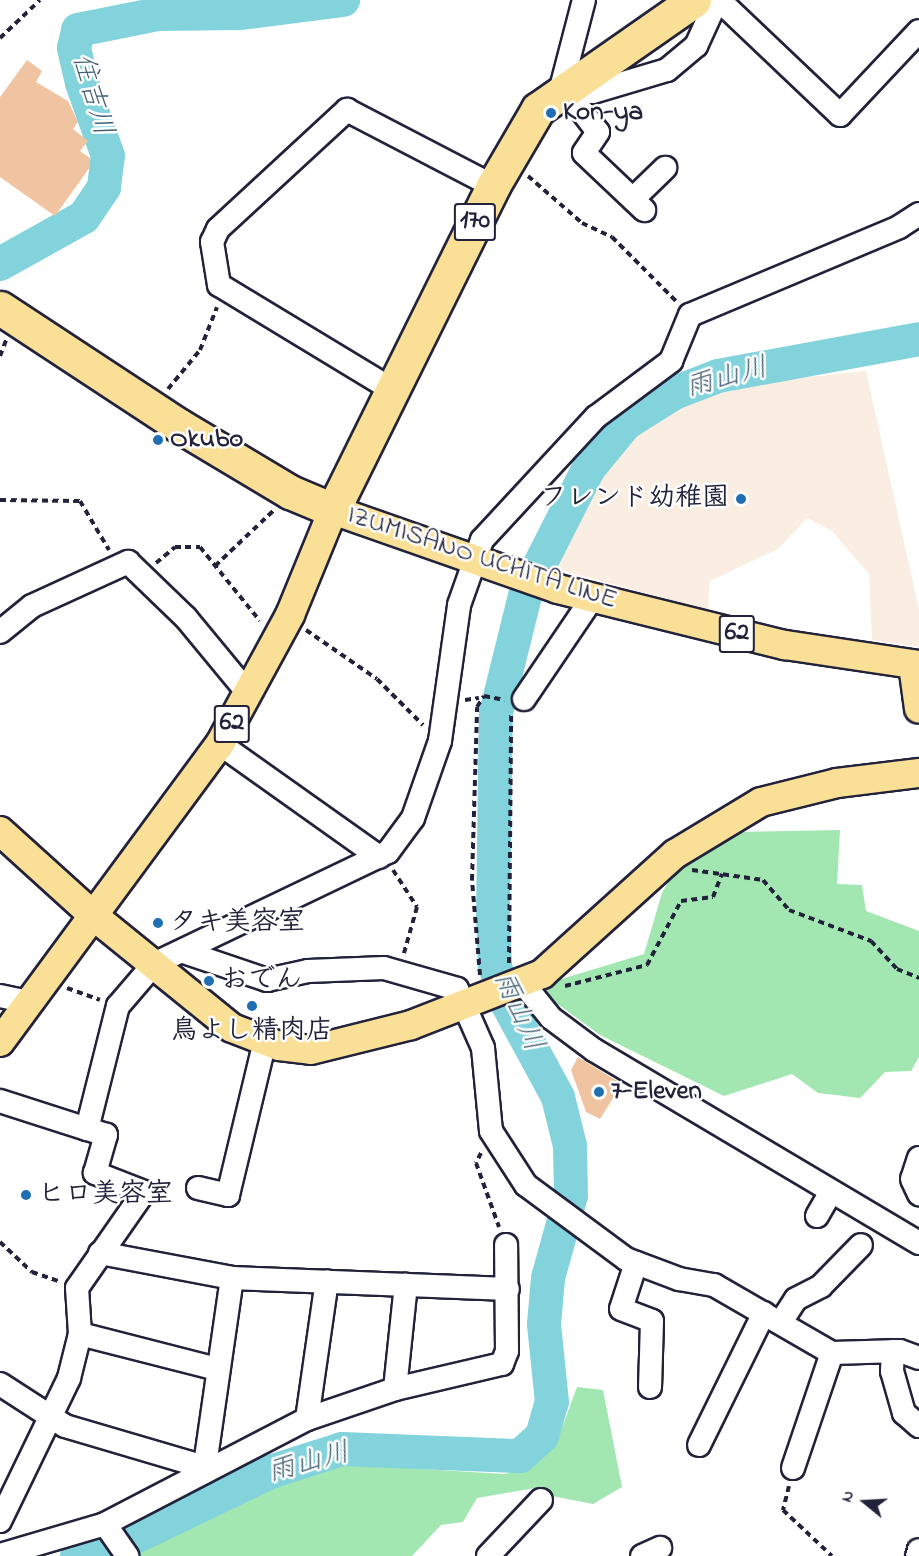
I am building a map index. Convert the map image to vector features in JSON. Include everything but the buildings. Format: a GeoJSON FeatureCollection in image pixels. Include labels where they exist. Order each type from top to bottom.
{"type":"FeatureCollection","features":[{"type":"Feature","properties":{"kind":"highway","name":"170"},"geometry":{"type":"LineString","coordinates":[[333,510],[493,186],[538,109],[694,0]]}},
{"type":"Feature","properties":{"kind":"highway"},"geometry":{"type":"LineString","coordinates":[[0,308],[148,406],[290,492],[333,510]]}},
{"type":"Feature","properties":{"kind":"main road","name":"IZUMISANO UCHITA LINE"},"geometry":{"type":"LineString","coordinates":[[0,1042],[46,978],[95,917],[220,744],[282,631],[333,510],[558,589],[785,645],[917,670]]}},
{"type":"Feature","properties":{"kind":"main road"},"geometry":{"type":"LineString","coordinates":[[917,670],[919,709]]}},
{"type":"Feature","properties":{"kind":"main road"},"geometry":{"type":"LineString","coordinates":[[0,831],[95,917],[232,1028],[265,1041],[311,1050],[352,1043],[521,987],[585,939],[675,854],[721,821],[794,791],[919,773]]}},
{"type":"Feature","properties":{"kind":"street"},"geometry":{"type":"LineString","coordinates":[[562,91],[584,0]]}},
{"type":"Feature","properties":{"kind":"street"},"geometry":{"type":"LineString","coordinates":[[562,91],[592,92],[667,70],[696,46],[718,0],[840,115],[919,31]]}},
{"type":"Feature","properties":{"kind":"street"},"geometry":{"type":"LineString","coordinates":[[562,91],[598,132],[584,153],[639,205],[665,168]]}},
{"type":"Feature","properties":{"kind":"street"},"geometry":{"type":"LineString","coordinates":[[391,389],[219,285],[212,242],[219,229],[347,110],[493,186]]}},
{"type":"Feature","properties":{"kind":"street"},"geometry":{"type":"LineString","coordinates":[[87,1129],[118,1006],[154,964],[184,952],[381,856],[413,818],[441,736],[459,605],[482,540],[596,417],[671,361],[690,315],[919,214]]}},
{"type":"Feature","properties":{"kind":"street"},"geometry":{"type":"LineString","coordinates":[[0,632],[32,606],[128,562],[143,573],[248,693]]}},
{"type":"Feature","properties":{"kind":"street"},"geometry":{"type":"LineString","coordinates":[[519,701],[593,597]]}},
{"type":"Feature","properties":{"kind":"street"},"geometry":{"type":"LineString","coordinates":[[220,744],[381,856]]}},
{"type":"Feature","properties":{"kind":"street"},"geometry":{"type":"LineString","coordinates":[[184,952],[267,980],[308,971],[400,972],[457,989],[477,1001],[491,1131],[526,1185],[636,1263],[679,1280],[714,1285],[832,1353],[893,1351],[919,1358]]}},
{"type":"Feature","properties":{"kind":"street"},"geometry":{"type":"LineString","coordinates":[[521,987],[551,1018],[594,1050],[919,1243]]}},
{"type":"Feature","properties":{"kind":"street"},"geometry":{"type":"LineString","coordinates":[[0,996],[28,1002]]}},
{"type":"Feature","properties":{"kind":"street"},"geometry":{"type":"LineString","coordinates":[[198,1188],[228,1195],[265,1041]]}},
{"type":"Feature","properties":{"kind":"street"},"geometry":{"type":"LineString","coordinates":[[0,1101],[106,1135],[95,1173],[144,1192],[76,1288],[80,1334],[51,1418],[0,1521]]}},
{"type":"Feature","properties":{"kind":"street"},"geometry":{"type":"LineString","coordinates":[[919,1158],[912,1179],[919,1194]]}},
{"type":"Feature","properties":{"kind":"street"},"geometry":{"type":"LineString","coordinates":[[817,1216],[831,1192]]}},
{"type":"Feature","properties":{"kind":"street"},"geometry":{"type":"LineString","coordinates":[[0,1555],[105,1524],[203,1469],[307,1419],[395,1389],[502,1364],[508,1289],[506,1245]]}},
{"type":"Feature","properties":{"kind":"street"},"geometry":{"type":"LineString","coordinates":[[699,1445],[772,1318],[796,1299],[821,1286],[861,1245]]}},
{"type":"Feature","properties":{"kind":"street"},"geometry":{"type":"LineString","coordinates":[[100,1253],[232,1278],[508,1289]]}},
{"type":"Feature","properties":{"kind":"street"},"geometry":{"type":"LineString","coordinates":[[636,1263],[621,1309],[652,1321],[650,1387]]}},
{"type":"Feature","properties":{"kind":"street"},"geometry":{"type":"LineString","coordinates":[[203,1469],[232,1278]]}},
{"type":"Feature","properties":{"kind":"street"},"geometry":{"type":"LineString","coordinates":[[307,1419],[327,1281]]}},
{"type":"Feature","properties":{"kind":"street"},"geometry":{"type":"LineString","coordinates":[[395,1389],[406,1285]]}},
{"type":"Feature","properties":{"kind":"street"},"geometry":{"type":"LineString","coordinates":[[80,1334],[217,1369]]}},
{"type":"Feature","properties":{"kind":"street"},"geometry":{"type":"LineString","coordinates":[[893,1351],[892,1371],[904,1413],[919,1426]]}},
{"type":"Feature","properties":{"kind":"street"},"geometry":{"type":"LineString","coordinates":[[793,1468],[832,1353]]}},
{"type":"Feature","properties":{"kind":"street"},"geometry":{"type":"LineString","coordinates":[[3,1397],[51,1418],[203,1469]]}},
{"type":"Feature","properties":{"kind":"street"},"geometry":{"type":"LineString","coordinates":[[488,1556],[541,1500]]}},
{"type":"Feature","properties":{"kind":"street"},"geometry":{"type":"LineString","coordinates":[[105,1524],[127,1556]]}},
{"type":"Feature","properties":{"kind":"street"},"geometry":{"type":"LineString","coordinates":[[916,1556],[919,1550]]}},
{"type":"Feature","properties":{"kind":"path"},"geometry":{"type":"LineString","coordinates":[[0,38],[40,0]]}},
{"type":"Feature","properties":{"kind":"path"},"geometry":{"type":"LineString","coordinates":[[508,158],[582,223],[612,237],[690,315]]}},
{"type":"Feature","properties":{"kind":"path"},"geometry":{"type":"LineString","coordinates":[[148,406],[200,350],[212,328],[219,285]]}},
{"type":"Feature","properties":{"kind":"path"},"geometry":{"type":"LineString","coordinates":[[215,566],[246,542],[290,492]]}},
{"type":"Feature","properties":{"kind":"path"},"geometry":{"type":"LineString","coordinates":[[0,500],[80,501],[115,567]]}},
{"type":"Feature","properties":{"kind":"path"},"geometry":{"type":"LineString","coordinates":[[143,573],[175,547],[200,547],[215,566],[282,631],[377,679],[441,736]]}},
{"type":"Feature","properties":{"kind":"path"},"geometry":{"type":"LineString","coordinates":[[477,1001],[472,822],[477,707],[484,696],[519,701],[507,792],[509,968],[521,987],[647,965],[681,901],[713,897],[722,874]]}},
{"type":"Feature","properties":{"kind":"path"},"geometry":{"type":"LineString","coordinates":[[381,856],[417,907],[400,972]]}},
{"type":"Feature","properties":{"kind":"path"},"geometry":{"type":"LineString","coordinates":[[684,869],[763,880],[789,910],[871,941],[897,969],[919,978]]}},
{"type":"Feature","properties":{"kind":"path"},"geometry":{"type":"LineString","coordinates":[[46,978],[118,1006]]}},
{"type":"Feature","properties":{"kind":"path"},"geometry":{"type":"LineString","coordinates":[[491,1131],[476,1163],[506,1245]]}},
{"type":"Feature","properties":{"kind":"path"},"geometry":{"type":"LineString","coordinates":[[0,1242],[32,1272],[76,1288]]}},
{"type":"Feature","properties":{"kind":"path"},"geometry":{"type":"LineString","coordinates":[[793,1468],[783,1509],[832,1556]]}},
{"type":"Feature","properties":{"kind":"shaded area","name":"フレンド幼稚園"},"geometry":{"type":"Polygon","coordinates":[[[866,371],[919,610],[919,647],[872,640],[869,574],[832,531],[807,518],[778,549],[710,581],[708,610],[557,569],[595,480],[642,430],[689,402],[771,381],[866,371]]]}},
{"type":"Feature","properties":{"kind":"green space"},"geometry":{"type":"Polygon","coordinates":[[[840,830],[837,884],[862,885],[866,911],[919,931],[919,1057],[911,1071],[885,1072],[860,1098],[818,1093],[792,1074],[724,1096],[600,1035],[544,994],[555,981],[644,954],[662,893],[676,869],[731,832],[840,830]]]}},
{"type":"Feature","properties":{"kind":"green space"},"geometry":{"type":"Polygon","coordinates":[[[577,1387],[603,1390],[622,1487],[593,1504],[552,1496],[541,1487],[477,1498],[463,1522],[441,1525],[412,1556],[135,1556],[133,1547],[197,1518],[281,1481],[339,1464],[505,1474],[530,1467],[560,1433],[577,1387]]]}},
{"type":"Feature","properties":{"kind":"waterway","name":"住吉川"},"geometry":{"type":"LineString","coordinates":[[0,264],[84,217],[104,187],[108,156],[82,83],[74,48],[78,30],[158,14],[241,13],[343,0]]}},
{"type":"Feature","properties":{"kind":"waterway","name":"雨山川"},"geometry":{"type":"LineString","coordinates":[[77,1556],[131,1539],[270,1472],[342,1449],[520,1456],[542,1436],[552,1402],[544,1324],[548,1278],[571,1195],[570,1146],[558,1097],[507,1003],[495,966],[493,917],[496,713],[526,592],[589,468],[626,423],[674,393],[718,376],[919,339]]}},
{"type":"Feature","properties":{"kind":"place","name":"Kon-ya"},"geometry":{"type":"Point","coordinates":[551,113]}},
{"type":"Feature","properties":{"kind":"place","name":"Okubo"},"geometry":{"type":"Point","coordinates":[158,440]}},
{"type":"Feature","properties":{"kind":"place","name":"フレンド幼稚園"},"geometry":{"type":"Point","coordinates":[741,499]}},
{"type":"Feature","properties":{"kind":"place","name":"タキ美容室"},"geometry":{"type":"Point","coordinates":[158,923]}},
{"type":"Feature","properties":{"kind":"place","name":"おでん"},"geometry":{"type":"Point","coordinates":[209,981]}},
{"type":"Feature","properties":{"kind":"place","name":"鳥よし精肉店"},"geometry":{"type":"Point","coordinates":[252,1006]}},
{"type":"Feature","properties":{"kind":"place","name":"7-Eleven"},"geometry":{"type":"Point","coordinates":[599,1092]}},
{"type":"Feature","properties":{"kind":"place","name":"ヒロ美容室"},"geometry":{"type":"Point","coordinates":[26,1195]}}]}
